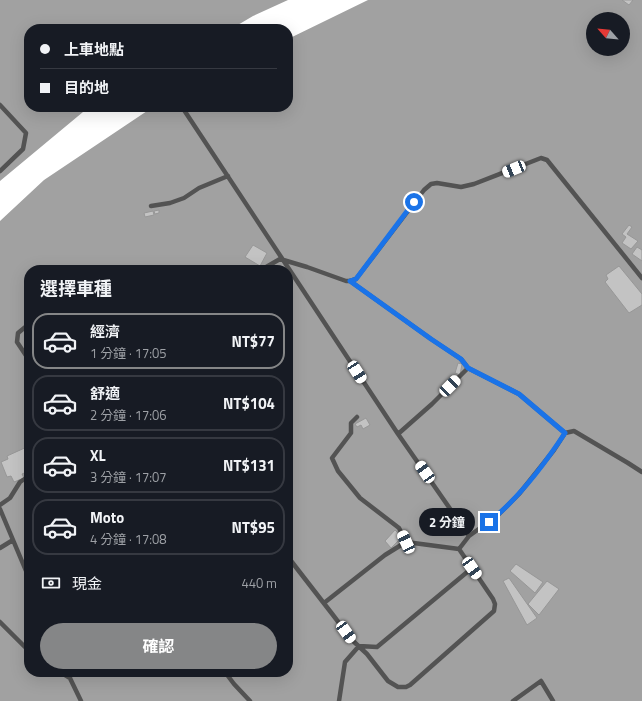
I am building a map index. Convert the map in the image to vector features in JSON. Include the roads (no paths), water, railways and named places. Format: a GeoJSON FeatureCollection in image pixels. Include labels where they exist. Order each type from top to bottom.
{"type":"FeatureCollection","features":[{"type":"Feature","properties":{"kind":"lane"},"geometry":{"type":"LineString","coordinates":[[0,105],[26,133],[23,149],[0,171]]}},
{"type":"Feature","properties":{"kind":"lane"},"geometry":{"type":"LineString","coordinates":[[185,112],[286,265]]}},
{"type":"Feature","properties":{"kind":"lane"},"geometry":{"type":"LineString","coordinates":[[270,265],[280,259],[346,281],[356,279],[424,190],[431,184],[437,183],[461,187],[474,184],[541,158],[547,160],[642,278]]}},
{"type":"Feature","properties":{"kind":"lane"},"geometry":{"type":"LineString","coordinates":[[151,206],[170,203],[184,198],[199,188],[228,176]]}},
{"type":"Feature","properties":{"kind":"lane"},"geometry":{"type":"LineString","coordinates":[[293,275],[398,434],[469,536]]}},
{"type":"Feature","properties":{"kind":"lane"},"geometry":{"type":"LineString","coordinates":[[350,281],[461,359],[468,368],[519,394],[565,433]]}},
{"type":"Feature","properties":{"kind":"lane"},"geometry":{"type":"LineString","coordinates":[[24,328],[18,333],[17,342],[24,352]]}},
{"type":"Feature","properties":{"kind":"lane"},"geometry":{"type":"LineString","coordinates":[[398,434],[432,404],[468,368]]}},
{"type":"Feature","properties":{"kind":"lane"},"geometry":{"type":"LineString","coordinates":[[357,417],[351,423],[351,433],[332,458],[338,472],[360,498],[399,528],[406,542]]}},
{"type":"Feature","properties":{"kind":"lane"},"geometry":{"type":"LineString","coordinates":[[459,548],[469,536],[497,516],[519,494],[554,450],[565,433],[574,431],[642,472]]}},
{"type":"Feature","properties":{"kind":"lane"},"geometry":{"type":"LineString","coordinates":[[0,505],[10,498],[20,482],[24,479]]}},
{"type":"Feature","properties":{"kind":"lane"},"geometry":{"type":"LineString","coordinates":[[0,509],[24,566]]}},
{"type":"Feature","properties":{"kind":"lane"},"geometry":{"type":"LineString","coordinates":[[0,548],[13,540]]}},
{"type":"Feature","properties":{"kind":"lane"},"geometry":{"type":"LineString","coordinates":[[324,603],[385,555],[406,542],[459,548]]}},
{"type":"Feature","properties":{"kind":"lane"},"geometry":{"type":"LineString","coordinates":[[293,563],[352,640],[367,654],[388,682],[398,687],[406,687],[494,611],[495,604],[493,599],[459,548]]}},
{"type":"Feature","properties":{"kind":"lane"},"geometry":{"type":"LineString","coordinates":[[358,646],[377,647],[472,568]]}},
{"type":"Feature","properties":{"kind":"lane"},"geometry":{"type":"LineString","coordinates":[[0,622],[24,647]]}},
{"type":"Feature","properties":{"kind":"lane"},"geometry":{"type":"LineString","coordinates":[[339,701],[345,662],[358,646]]}},
{"type":"Feature","properties":{"kind":"lane"},"geometry":{"type":"LineString","coordinates":[[229,677],[250,701]]}},
{"type":"Feature","properties":{"kind":"lane"},"geometry":{"type":"LineString","coordinates":[[70,678],[81,701]]}},
{"type":"Feature","properties":{"kind":"lane"},"geometry":{"type":"LineString","coordinates":[[513,701],[541,681],[553,701]]}}]}
